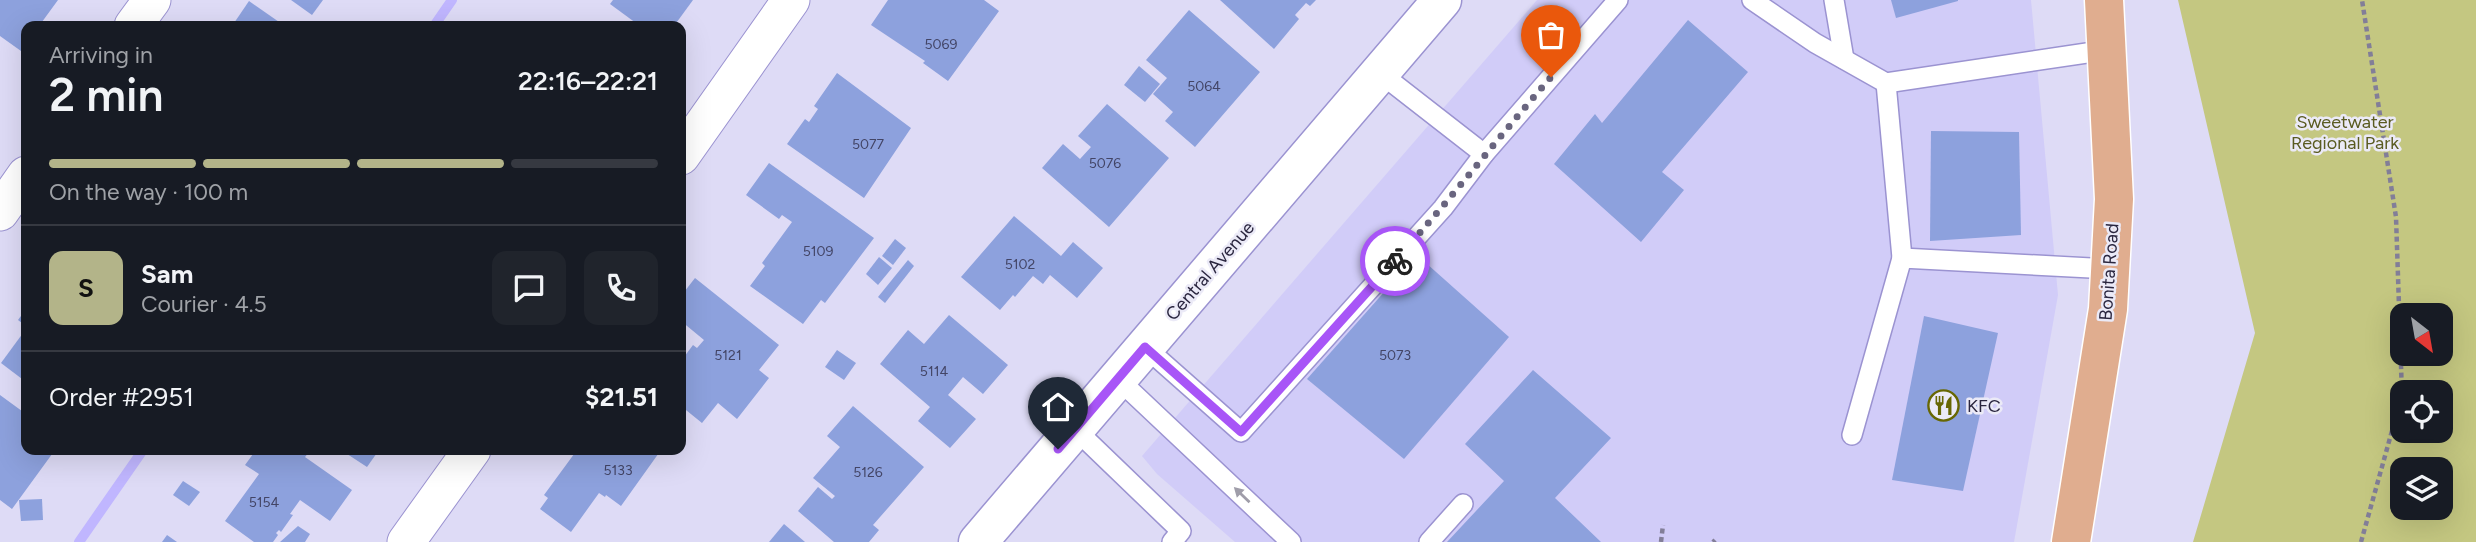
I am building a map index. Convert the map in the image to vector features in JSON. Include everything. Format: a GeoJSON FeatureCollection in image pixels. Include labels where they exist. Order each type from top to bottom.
{"type":"FeatureCollection","features":[{"type":"Feature","properties":{"kind":"main road","name":"Central Avenue"},"geometry":{"type":"LineString","coordinates":[[978,542],[1442,0]]}},
{"type":"Feature","properties":{"kind":"main road","name":"Bonita Road"},"geometry":{"type":"LineString","coordinates":[[2071,542],[2108,310],[2114,199],[2104,0]]}},
{"type":"Feature","properties":{"kind":"street"},"geometry":{"type":"LineString","coordinates":[[137,21],[152,0]]}},
{"type":"Feature","properties":{"kind":"street"},"geometry":{"type":"LineString","coordinates":[[686,149],[791,0]]}},
{"type":"Feature","properties":{"kind":"street"},"geometry":{"type":"LineString","coordinates":[[0,212],[21,182]]}},
{"type":"Feature","properties":{"kind":"street"},"geometry":{"type":"LineString","coordinates":[[406,542],[468,455]]}},
{"type":"Feature","properties":{"kind":"lane"},"geometry":{"type":"LineString","coordinates":[[1145,347],[1241,432],[1443,208],[1484,154],[1618,0]]}},
{"type":"Feature","properties":{"kind":"lane"},"geometry":{"type":"LineString","coordinates":[[1752,0],[1886,83],[2107,50]]}},
{"type":"Feature","properties":{"kind":"lane"},"geometry":{"type":"LineString","coordinates":[[1834,0],[1844,59]]}},
{"type":"Feature","properties":{"kind":"lane"},"geometry":{"type":"LineString","coordinates":[[1380,73],[1484,154]]}},
{"type":"Feature","properties":{"kind":"lane"},"geometry":{"type":"LineString","coordinates":[[1852,435],[1902,258],[1886,83]]}},
{"type":"Feature","properties":{"kind":"lane"},"geometry":{"type":"LineString","coordinates":[[1902,258],[2110,270]]}},
{"type":"Feature","properties":{"kind":"lane"},"geometry":{"type":"LineString","coordinates":[[1118,379],[1291,542]]}},
{"type":"Feature","properties":{"kind":"lane"},"geometry":{"type":"LineString","coordinates":[[1075,429],[1181,531],[1172,542]]}},
{"type":"Feature","properties":{"kind":"lane"},"geometry":{"type":"LineString","coordinates":[[1429,542],[1463,504]]}},
{"type":"Feature","properties":{"kind":"path"},"geometry":{"type":"LineString","coordinates":[[2361,542],[2402,395],[2396,217],[2362,0]]}},
{"type":"Feature","properties":{"kind":"path"},"geometry":{"type":"LineString","coordinates":[[1661,542],[1663,525]]}},
{"type":"Feature","properties":{"kind":"shaded area"},"geometry":{"type":"Polygon","coordinates":[[[1537,0],[2031,0],[2058,295],[2014,542],[1235,542],[1157,474],[1142,456],[1537,0]]]}},
{"type":"Feature","properties":{"kind":"green space","name":"Sweetwater Regional Park"},"geometry":{"type":"Polygon","coordinates":[[[2178,0],[2476,0],[2476,542],[2193,542],[2255,333],[2178,0]]]}},
{"type":"Feature","properties":{"kind":"building"},"geometry":{"type":"Polygon","coordinates":[[[0,0],[58,0],[43,21],[21,21],[21,51],[0,36],[0,0]]]}},
{"type":"Feature","properties":{"kind":"building"},"geometry":{"type":"Polygon","coordinates":[[[291,0],[323,0],[312,15],[291,0]]]}},
{"type":"Feature","properties":{"kind":"building"},"geometry":{"type":"Polygon","coordinates":[[[613,0],[693,0],[678,21],[633,21],[610,4],[613,0]]]}},
{"type":"Feature","properties":{"kind":"building"},"geometry":{"type":"Polygon","coordinates":[[[888,0],[984,0],[999,11],[948,81],[923,63],[925,61],[871,25],[888,0]]]}},
{"type":"Feature","properties":{"kind":"building"},"geometry":{"type":"Polygon","coordinates":[[[1220,0],[1316,0],[1310,6],[1306,3],[1295,15],[1299,19],[1274,49],[1220,0]]]}},
{"type":"Feature","properties":{"kind":"building"},"geometry":{"type":"Polygon","coordinates":[[[1891,0],[1958,0],[1958,1],[1896,18],[1891,0]]]}},
{"type":"Feature","properties":{"kind":"building"},"geometry":{"type":"Polygon","coordinates":[[[249,1],[278,21],[235,21],[249,1]]]}},
{"type":"Feature","properties":{"kind":"building"},"geometry":{"type":"Polygon","coordinates":[[[1189,10],[1260,72],[1195,147],[1165,121],[1173,112],[1153,94],[1167,78],[1146,60],[1189,10]]]}},
{"type":"Feature","properties":{"kind":"building"},"geometry":{"type":"Polygon","coordinates":[[[1688,20],[1748,72],[1662,172],[1684,190],[1641,242],[1554,164],[1595,114],[1602,123],[1688,20]]]}},
{"type":"Feature","properties":{"kind":"building"},"geometry":{"type":"Polygon","coordinates":[[[1139,66],[1160,84],[1145,102],[1124,85],[1139,66]]]}},
{"type":"Feature","properties":{"kind":"building"},"geometry":{"type":"Polygon","coordinates":[[[837,73],[911,128],[864,198],[787,144],[805,119],[809,122],[818,109],[814,106],[837,73]]]}},
{"type":"Feature","properties":{"kind":"building"},"geometry":{"type":"Polygon","coordinates":[[[1107,104],[1169,158],[1109,227],[1042,168],[1063,144],[1080,159],[1091,147],[1078,136],[1107,104]]]}},
{"type":"Feature","properties":{"kind":"building"},"geometry":{"type":"Polygon","coordinates":[[[1931,131],[2019,132],[2021,235],[1930,241],[1931,131]]]}},
{"type":"Feature","properties":{"kind":"building"},"geometry":{"type":"Polygon","coordinates":[[[769,163],[874,238],[825,303],[821,300],[803,324],[750,286],[765,266],[762,263],[792,222],[782,215],[779,219],[746,195],[769,163]]]}},
{"type":"Feature","properties":{"kind":"building"},"geometry":{"type":"Polygon","coordinates":[[[1014,216],[1061,256],[1073,242],[1103,268],[1077,298],[1050,275],[1043,284],[1033,276],[1000,310],[961,277],[1014,216]]]}},
{"type":"Feature","properties":{"kind":"building"},"geometry":{"type":"Polygon","coordinates":[[[895,239],[906,248],[893,265],[882,256],[895,239]]]}},
{"type":"Feature","properties":{"kind":"building"},"geometry":{"type":"Polygon","coordinates":[[[1417,255],[1509,337],[1404,459],[1307,379],[1417,255]]]}},
{"type":"Feature","properties":{"kind":"building"},"geometry":{"type":"Polygon","coordinates":[[[879,257],[892,268],[878,285],[866,274],[879,257]]]}},
{"type":"Feature","properties":{"kind":"building"},"geometry":{"type":"Polygon","coordinates":[[[908,260],[914,266],[885,303],[878,297],[908,260]]]}},
{"type":"Feature","properties":{"kind":"building"},"geometry":{"type":"Polygon","coordinates":[[[695,278],[779,345],[759,370],[769,378],[737,419],[718,403],[702,423],[686,410],[686,354],[693,345],[697,348],[704,340],[686,325],[686,290],[695,278]]]}},
{"type":"Feature","properties":{"kind":"building"},"geometry":{"type":"Polygon","coordinates":[[[949,315],[1008,365],[983,394],[963,377],[948,395],[976,419],[950,448],[918,421],[930,407],[880,364],[908,330],[924,344],[949,315]]]}},
{"type":"Feature","properties":{"kind":"building","name":"KFC"},"geometry":{"type":"Polygon","coordinates":[[[1924,316],[1998,333],[1963,491],[1892,480],[1924,316]]]}},
{"type":"Feature","properties":{"kind":"building"},"geometry":{"type":"Polygon","coordinates":[[[21,336],[21,378],[1,363],[21,336]]]}},
{"type":"Feature","properties":{"kind":"building"},"geometry":{"type":"Polygon","coordinates":[[[837,350],[856,363],[844,380],[825,367],[837,350]]]}},
{"type":"Feature","properties":{"kind":"building"},"geometry":{"type":"Polygon","coordinates":[[[1533,370],[1611,438],[1555,498],[1601,542],[1447,542],[1504,481],[1465,444],[1533,370]]]}},
{"type":"Feature","properties":{"kind":"building"},"geometry":{"type":"Polygon","coordinates":[[[0,395],[21,410],[21,455],[51,455],[12,509],[0,500],[0,395]]]}},
{"type":"Feature","properties":{"kind":"building"},"geometry":{"type":"Polygon","coordinates":[[[853,406],[924,467],[873,525],[879,530],[869,542],[834,542],[798,511],[818,487],[832,499],[835,496],[813,478],[840,447],[827,436],[853,406]]]}},
{"type":"Feature","properties":{"kind":"building"},"geometry":{"type":"Polygon","coordinates":[[[252,455],[307,455],[305,457],[352,490],[330,521],[300,500],[281,532],[279,530],[276,533],[278,535],[273,542],[254,542],[225,521],[259,474],[245,465],[252,455]]]}},
{"type":"Feature","properties":{"kind":"building"},"geometry":{"type":"Polygon","coordinates":[[[349,455],[375,455],[367,467],[349,455]]]}},
{"type":"Feature","properties":{"kind":"building"},"geometry":{"type":"Polygon","coordinates":[[[573,455],[657,455],[621,506],[599,493],[571,532],[540,509],[548,498],[544,495],[573,455]]]}},
{"type":"Feature","properties":{"kind":"building"},"geometry":{"type":"Polygon","coordinates":[[[183,481],[200,492],[189,506],[173,495],[183,481]]]}},
{"type":"Feature","properties":{"kind":"building"},"geometry":{"type":"Polygon","coordinates":[[[42,499],[43,520],[21,521],[19,500],[42,499]]]}},
{"type":"Feature","properties":{"kind":"building"},"geometry":{"type":"Polygon","coordinates":[[[784,524],[805,542],[769,542],[784,524]]]}},
{"type":"Feature","properties":{"kind":"building"},"geometry":{"type":"Polygon","coordinates":[[[298,526],[310,534],[305,542],[280,542],[298,526]]]}},
{"type":"Feature","properties":{"kind":"building"},"geometry":{"type":"Polygon","coordinates":[[[167,535],[177,542],[162,542],[167,535]]]}},
{"type":"Feature","properties":{"kind":"waterway"},"geometry":{"type":"LineString","coordinates":[[437,21],[452,0]]}},
{"type":"Feature","properties":{"kind":"waterway"},"geometry":{"type":"LineString","coordinates":[[79,542],[140,455]]}},
{"type":"Feature","properties":{"kind":"way so far"},"geometry":{"type":"LineString","coordinates":[[1395,261],[1443,208],[1484,154],[1551,77]]}},
{"type":"Feature","properties":{"kind":"place","name":"KFC"},"geometry":{"type":"Point","coordinates":[1944,406]}},
{"type":"Feature","properties":{"kind":"route"},"geometry":{"type":"LineString","coordinates":[[1058,449],[1145,347],[1241,432],[1395,261]]}}]}
